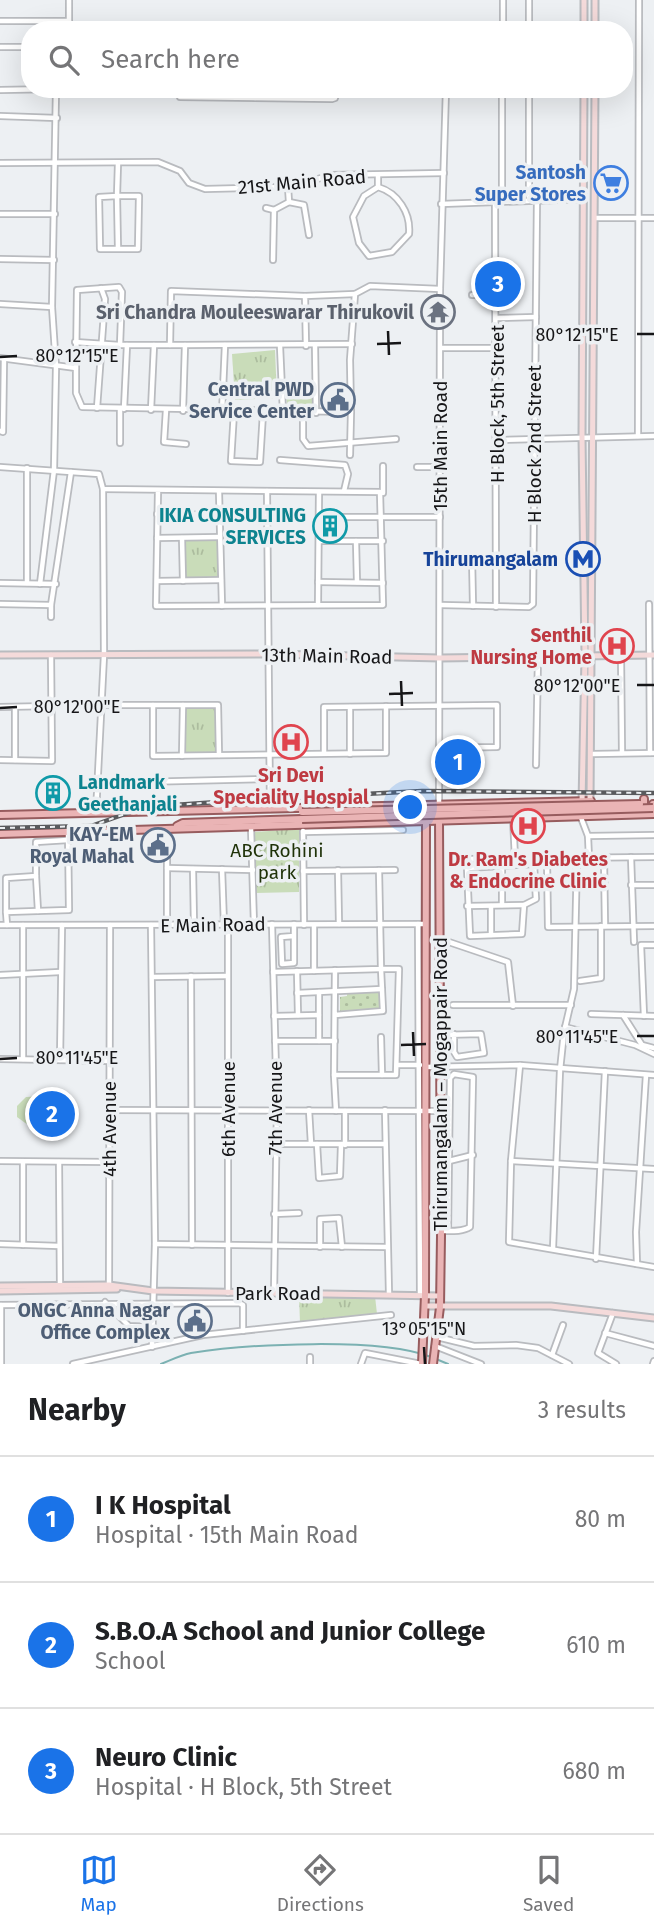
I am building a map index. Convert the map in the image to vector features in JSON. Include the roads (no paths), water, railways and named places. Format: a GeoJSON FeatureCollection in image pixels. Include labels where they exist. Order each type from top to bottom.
{"type":"FeatureCollection","features":[{"type":"Feature","properties":{"kind":"main road"},"geometry":{"type":"LineString","coordinates":[[584,0],[584,21]]}},
{"type":"Feature","properties":{"kind":"main road"},"geometry":{"type":"LineString","coordinates":[[595,0],[595,21]]}},
{"type":"Feature","properties":{"kind":"main road"},"geometry":{"type":"LineString","coordinates":[[580,815],[585,656],[582,437],[584,98]]}},
{"type":"Feature","properties":{"kind":"main road"},"geometry":{"type":"LineString","coordinates":[[588,815],[593,754],[595,98]]}},
{"type":"Feature","properties":{"kind":"main road","name":"13th Main Road"},"geometry":{"type":"LineString","coordinates":[[0,655],[269,654],[440,659],[652,655]]}},
{"type":"Feature","properties":{"kind":"main road"},"geometry":{"type":"LineString","coordinates":[[644,799],[644,814]]}},
{"type":"Feature","properties":{"kind":"main road"},"geometry":{"type":"LineString","coordinates":[[0,815],[591,800]]}},
{"type":"Feature","properties":{"kind":"main road","name":"Thirumangalam – Mogappair Road"},"geometry":{"type":"LineString","coordinates":[[433,1364],[440,1307],[444,1231],[441,1163],[439,803]]}},
{"type":"Feature","properties":{"kind":"main road","name":"Thirumangalam – Mogappair Road"},"geometry":{"type":"LineString","coordinates":[[422,1364],[425,1306],[422,1066],[426,804]]}},
{"type":"Feature","properties":{"kind":"main road"},"geometry":{"type":"LineString","coordinates":[[386,805],[386,823]]}},
{"type":"Feature","properties":{"kind":"main road"},"geometry":{"type":"LineString","coordinates":[[175,827],[183,823],[439,823],[644,814],[654,807]]}},
{"type":"Feature","properties":{"kind":"main road"},"geometry":{"type":"LineString","coordinates":[[0,834],[68,837],[175,827],[251,828],[303,823],[654,807]]}},
{"type":"Feature","properties":{"kind":"main road"},"geometry":{"type":"LineString","coordinates":[[173,811],[186,816],[303,823]]}},
{"type":"Feature","properties":{"kind":"main road","name":"Park Road"},"geometry":{"type":"LineString","coordinates":[[0,1286],[440,1296]]}},
{"type":"Feature","properties":{"kind":"main road","name":"Park Road"},"geometry":{"type":"LineString","coordinates":[[0,1291],[60,1288]]}},
{"type":"Feature","properties":{"kind":"main road"},"geometry":{"type":"LineString","coordinates":[[425,1306],[551,1306],[654,1318]]}},
{"type":"Feature","properties":{"kind":"street"},"geometry":{"type":"LineString","coordinates":[[69,0],[69,21]]}},
{"type":"Feature","properties":{"kind":"street"},"geometry":{"type":"LineString","coordinates":[[503,0],[503,21]]}},
{"type":"Feature","properties":{"kind":"street"},"geometry":{"type":"LineString","coordinates":[[529,0],[529,21]]}},
{"type":"Feature","properties":{"kind":"street"},"geometry":{"type":"LineString","coordinates":[[638,436],[639,0]]}},
{"type":"Feature","properties":{"kind":"street"},"geometry":{"type":"LineString","coordinates":[[0,21],[21,22]]}},
{"type":"Feature","properties":{"kind":"street"},"geometry":{"type":"LineString","coordinates":[[0,47],[21,47]]}},
{"type":"Feature","properties":{"kind":"street"},"geometry":{"type":"LineString","coordinates":[[0,90],[21,90]]}},
{"type":"Feature","properties":{"kind":"street"},"geometry":{"type":"LineString","coordinates":[[40,584],[54,470],[56,367],[52,307],[56,98]]}},
{"type":"Feature","properties":{"kind":"street"},"geometry":{"type":"LineString","coordinates":[[255,98],[334,98]]}},
{"type":"Feature","properties":{"kind":"street","name":"15th Main Road"},"geometry":{"type":"LineString","coordinates":[[439,803],[440,289],[446,98]]}},
{"type":"Feature","properties":{"kind":"street"},"geometry":{"type":"LineString","coordinates":[[502,98],[502,201]]}},
{"type":"Feature","properties":{"kind":"street"},"geometry":{"type":"LineString","coordinates":[[529,98],[529,200]]}},
{"type":"Feature","properties":{"kind":"street"},"geometry":{"type":"LineString","coordinates":[[0,116],[57,118]]}},
{"type":"Feature","properties":{"kind":"street"},"geometry":{"type":"LineString","coordinates":[[118,162],[118,249]]}},
{"type":"Feature","properties":{"kind":"street","name":"21st Main Road"},"geometry":{"type":"LineString","coordinates":[[0,163],[158,162],[180,171],[189,183],[205,189],[288,187],[332,175],[444,173]]}},
{"type":"Feature","properties":{"kind":"street"},"geometry":{"type":"LineString","coordinates":[[378,175],[378,187]]}},
{"type":"Feature","properties":{"kind":"street"},"geometry":{"type":"LineString","coordinates":[[288,187],[289,202]]}},
{"type":"Feature","properties":{"kind":"street"},"geometry":{"type":"LineString","coordinates":[[378,187],[391,192],[404,209],[409,234],[392,252],[369,256],[359,243],[353,217],[364,196],[378,187]]}},
{"type":"Feature","properties":{"kind":"street"},"geometry":{"type":"LineString","coordinates":[[117,196],[139,196],[138,249],[100,249],[99,197],[117,196]]}},
{"type":"Feature","properties":{"kind":"street","name":"H Block 2nd Street"},"geometry":{"type":"LineString","coordinates":[[496,607],[533,606],[537,199]]}},
{"type":"Feature","properties":{"kind":"street"},"geometry":{"type":"LineString","coordinates":[[441,204],[584,199]]}},
{"type":"Feature","properties":{"kind":"street","name":"H Block, 5th Street"},"geometry":{"type":"LineString","coordinates":[[495,201],[496,607]]}},
{"type":"Feature","properties":{"kind":"street"},"geometry":{"type":"LineString","coordinates":[[267,208],[274,210],[289,202],[304,205],[309,235]]}},
{"type":"Feature","properties":{"kind":"street"},"geometry":{"type":"LineString","coordinates":[[273,260],[274,210]]}},
{"type":"Feature","properties":{"kind":"street"},"geometry":{"type":"LineString","coordinates":[[0,214],[55,215]]}},
{"type":"Feature","properties":{"kind":"street"},"geometry":{"type":"LineString","coordinates":[[595,218],[654,218]]}},
{"type":"Feature","properties":{"kind":"street"},"geometry":{"type":"LineString","coordinates":[[0,259],[54,260]]}},
{"type":"Feature","properties":{"kind":"street"},"geometry":{"type":"LineString","coordinates":[[120,345],[122,292],[119,286],[77,290],[76,393],[80,405],[183,411],[351,412]]}},
{"type":"Feature","properties":{"kind":"street"},"geometry":{"type":"LineString","coordinates":[[170,345],[171,291],[305,296],[355,293],[370,286],[440,289]]}},
{"type":"Feature","properties":{"kind":"street"},"geometry":{"type":"LineString","coordinates":[[97,408],[105,299],[101,288]]}},
{"type":"Feature","properties":{"kind":"street"},"geometry":{"type":"LineString","coordinates":[[350,455],[355,293]]}},
{"type":"Feature","properties":{"kind":"street"},"geometry":{"type":"LineString","coordinates":[[472,295],[496,294]]}},
{"type":"Feature","properties":{"kind":"street"},"geometry":{"type":"LineString","coordinates":[[305,296],[306,346]]}},
{"type":"Feature","properties":{"kind":"street"},"geometry":{"type":"LineString","coordinates":[[0,304],[52,307]]}},
{"type":"Feature","properties":{"kind":"street"},"geometry":{"type":"LineString","coordinates":[[496,318],[536,317]]}},
{"type":"Feature","properties":{"kind":"street"},"geometry":{"type":"LineString","coordinates":[[75,342],[101,345],[352,344]]}},
{"type":"Feature","properties":{"kind":"street"},"geometry":{"type":"LineString","coordinates":[[120,443],[127,345]]}},
{"type":"Feature","properties":{"kind":"street"},"geometry":{"type":"LineString","coordinates":[[154,345],[154,410]]}},
{"type":"Feature","properties":{"kind":"street"},"geometry":{"type":"LineString","coordinates":[[183,411],[186,345]]}},
{"type":"Feature","properties":{"kind":"street"},"geometry":{"type":"LineString","coordinates":[[222,412],[225,345]]}},
{"type":"Feature","properties":{"kind":"street"},"geometry":{"type":"LineString","coordinates":[[280,346],[283,413]]}},
{"type":"Feature","properties":{"kind":"street"},"geometry":{"type":"LineString","coordinates":[[315,346],[316,413]]}},
{"type":"Feature","properties":{"kind":"street"},"geometry":{"type":"LineString","coordinates":[[441,348],[496,348]]}},
{"type":"Feature","properties":{"kind":"street"},"geometry":{"type":"LineString","coordinates":[[2,431],[2,358],[76,368]]}},
{"type":"Feature","properties":{"kind":"street"},"geometry":{"type":"LineString","coordinates":[[166,410],[164,442],[186,444]]}},
{"type":"Feature","properties":{"kind":"street"},"geometry":{"type":"LineString","coordinates":[[234,412],[231,461],[256,462],[260,462],[263,413]]}},
{"type":"Feature","properties":{"kind":"street"},"geometry":{"type":"LineString","coordinates":[[303,413],[303,439],[308,446],[396,439]]}},
{"type":"Feature","properties":{"kind":"street"},"geometry":{"type":"LineString","coordinates":[[497,440],[654,436]]}},
{"type":"Feature","properties":{"kind":"street"},"geometry":{"type":"LineString","coordinates":[[280,460],[345,465],[348,474],[343,492]]}},
{"type":"Feature","properties":{"kind":"street"},"geometry":{"type":"LineString","coordinates":[[158,492],[156,606],[380,607],[384,603],[383,466]]}},
{"type":"Feature","properties":{"kind":"street"},"geometry":{"type":"LineString","coordinates":[[0,467],[99,474],[103,489],[104,655],[96,813]]}},
{"type":"Feature","properties":{"kind":"street"},"geometry":{"type":"LineString","coordinates":[[417,467],[440,467]]}},
{"type":"Feature","properties":{"kind":"street"},"geometry":{"type":"LineString","coordinates":[[27,468],[27,583]]}},
{"type":"Feature","properties":{"kind":"street"},"geometry":{"type":"LineString","coordinates":[[51,617],[71,471]]}},
{"type":"Feature","properties":{"kind":"street"},"geometry":{"type":"LineString","coordinates":[[103,489],[383,494]]}},
{"type":"Feature","properties":{"kind":"street"},"geometry":{"type":"LineString","coordinates":[[267,491],[270,810]]}},
{"type":"Feature","properties":{"kind":"street"},"geometry":{"type":"LineString","coordinates":[[219,492],[222,606]]}},
{"type":"Feature","properties":{"kind":"street"},"geometry":{"type":"LineString","coordinates":[[318,606],[319,492]]}},
{"type":"Feature","properties":{"kind":"street"},"geometry":{"type":"LineString","coordinates":[[157,514],[220,515]]}},
{"type":"Feature","properties":{"kind":"street"},"geometry":{"type":"LineString","coordinates":[[320,517],[440,517]]}},
{"type":"Feature","properties":{"kind":"street"},"geometry":{"type":"LineString","coordinates":[[157,538],[220,537]]}},
{"type":"Feature","properties":{"kind":"street"},"geometry":{"type":"LineString","coordinates":[[182,538],[183,581]]}},
{"type":"Feature","properties":{"kind":"street"},"geometry":{"type":"LineString","coordinates":[[320,541],[383,541]]}},
{"type":"Feature","properties":{"kind":"street"},"geometry":{"type":"LineString","coordinates":[[356,541],[357,582]]}},
{"type":"Feature","properties":{"kind":"street"},"geometry":{"type":"LineString","coordinates":[[471,557],[473,606]]}},
{"type":"Feature","properties":{"kind":"street"},"geometry":{"type":"LineString","coordinates":[[157,581],[221,580]]}},
{"type":"Feature","properties":{"kind":"street"},"geometry":{"type":"LineString","coordinates":[[318,582],[383,583]]}},
{"type":"Feature","properties":{"kind":"street"},"geometry":{"type":"LineString","coordinates":[[0,583],[56,584]]}},
{"type":"Feature","properties":{"kind":"street"},"geometry":{"type":"LineString","coordinates":[[0,604],[51,605]]}},
{"type":"Feature","properties":{"kind":"street"},"geometry":{"type":"LineString","coordinates":[[593,754],[652,753],[649,604]]}},
{"type":"Feature","properties":{"kind":"street"},"geometry":{"type":"LineString","coordinates":[[441,605],[496,607]]}},
{"type":"Feature","properties":{"kind":"street"},"geometry":{"type":"LineString","coordinates":[[0,760],[52,761],[51,655]]}},
{"type":"Feature","properties":{"kind":"street"},"geometry":{"type":"LineString","coordinates":[[621,655],[622,753]]}},
{"type":"Feature","properties":{"kind":"street"},"geometry":{"type":"LineString","coordinates":[[536,765],[538,657]]}},
{"type":"Feature","properties":{"kind":"street"},"geometry":{"type":"LineString","coordinates":[[102,705],[219,705],[219,755]]}},
{"type":"Feature","properties":{"kind":"street"},"geometry":{"type":"LineString","coordinates":[[153,705],[153,756],[386,753],[386,706]]}},
{"type":"Feature","properties":{"kind":"street"},"geometry":{"type":"LineString","coordinates":[[182,756],[183,705]]}},
{"type":"Feature","properties":{"kind":"street"},"geometry":{"type":"LineString","coordinates":[[324,753],[324,707],[497,705],[497,747],[440,748]]}},
{"type":"Feature","properties":{"kind":"street"},"geometry":{"type":"LineString","coordinates":[[0,707],[51,706]]}},
{"type":"Feature","properties":{"kind":"street"},"geometry":{"type":"LineString","coordinates":[[15,707],[15,761]]}},
{"type":"Feature","properties":{"kind":"street"},"geometry":{"type":"LineString","coordinates":[[350,707],[350,754]]}},
{"type":"Feature","properties":{"kind":"street"},"geometry":{"type":"LineString","coordinates":[[98,783],[270,779]]}},
{"type":"Feature","properties":{"kind":"street"},"geometry":{"type":"LineString","coordinates":[[580,815],[589,836],[589,858]]}},
{"type":"Feature","properties":{"kind":"street"},"geometry":{"type":"LineString","coordinates":[[586,826],[588,815]]}},
{"type":"Feature","properties":{"kind":"street"},"geometry":{"type":"LineString","coordinates":[[513,818],[515,858]]}},
{"type":"Feature","properties":{"kind":"street"},"geometry":{"type":"LineString","coordinates":[[304,925],[303,823],[403,830]]}},
{"type":"Feature","properties":{"kind":"street"},"geometry":{"type":"LineString","coordinates":[[167,828],[167,925]]}},
{"type":"Feature","properties":{"kind":"street"},"geometry":{"type":"LineString","coordinates":[[251,828],[254,925]]}},
{"type":"Feature","properties":{"kind":"street"},"geometry":{"type":"LineString","coordinates":[[589,836],[654,835]]}},
{"type":"Feature","properties":{"kind":"street"},"geometry":{"type":"LineString","coordinates":[[6,912],[38,911],[69,910],[68,837],[36,842],[38,911]]}},
{"type":"Feature","properties":{"kind":"street"},"geometry":{"type":"LineString","coordinates":[[631,857],[634,942]]}},
{"type":"Feature","properties":{"kind":"street"},"geometry":{"type":"LineString","coordinates":[[467,859],[654,857]]}},
{"type":"Feature","properties":{"kind":"street"},"geometry":{"type":"LineString","coordinates":[[547,858],[548,927],[654,926]]}},
{"type":"Feature","properties":{"kind":"street"},"geometry":{"type":"LineString","coordinates":[[553,1248],[560,1070],[565,1027],[571,1005],[577,926],[577,858]]}},
{"type":"Feature","properties":{"kind":"street"},"geometry":{"type":"LineString","coordinates":[[580,981],[601,978],[604,858]]}},
{"type":"Feature","properties":{"kind":"street"},"geometry":{"type":"LineString","coordinates":[[502,859],[502,905]]}},
{"type":"Feature","properties":{"kind":"street"},"geometry":{"type":"LineString","coordinates":[[467,906],[524,905],[536,899],[535,865],[467,868],[467,906],[468,934],[522,934],[524,905]]}},
{"type":"Feature","properties":{"kind":"street"},"geometry":{"type":"LineString","coordinates":[[167,868],[253,870]]}},
{"type":"Feature","properties":{"kind":"street"},"geometry":{"type":"LineString","coordinates":[[193,869],[194,925]]}},
{"type":"Feature","properties":{"kind":"street","name":"6th Avenue"},"geometry":{"type":"LineString","coordinates":[[222,869],[227,976],[228,1293]]}},
{"type":"Feature","properties":{"kind":"street"},"geometry":{"type":"LineString","coordinates":[[338,870],[339,925]]}},
{"type":"Feature","properties":{"kind":"street"},"geometry":{"type":"LineString","coordinates":[[335,1015],[383,1012],[378,924],[379,870]]}},
{"type":"Feature","properties":{"kind":"street"},"geometry":{"type":"LineString","coordinates":[[303,871],[395,870]]}},
{"type":"Feature","properties":{"kind":"street"},"geometry":{"type":"LineString","coordinates":[[3,925],[6,912],[6,878],[36,876]]}},
{"type":"Feature","properties":{"kind":"street"},"geometry":{"type":"LineString","coordinates":[[631,885],[654,885]]}},
{"type":"Feature","properties":{"kind":"street"},"geometry":{"type":"LineString","coordinates":[[491,906],[491,935]]}},
{"type":"Feature","properties":{"kind":"street","name":"7th Avenue"},"geometry":{"type":"LineString","coordinates":[[272,924],[276,1108],[274,1293]]}},
{"type":"Feature","properties":{"kind":"street"},"geometry":{"type":"LineString","coordinates":[[294,924],[294,936],[294,963],[282,964],[281,937],[294,936]]}},
{"type":"Feature","properties":{"kind":"street"},"geometry":{"type":"LineString","coordinates":[[418,924],[422,1066]]}},
{"type":"Feature","properties":{"kind":"street","name":"E Main Road"},"geometry":{"type":"LineString","coordinates":[[3,925],[426,924]]}},
{"type":"Feature","properties":{"kind":"street"},"geometry":{"type":"LineString","coordinates":[[23,925],[23,1059]]}},
{"type":"Feature","properties":{"kind":"street"},"geometry":{"type":"LineString","coordinates":[[60,1060],[62,925]]}},
{"type":"Feature","properties":{"kind":"street","name":"4th Avenue"},"geometry":{"type":"LineString","coordinates":[[109,1288],[110,925]]}},
{"type":"Feature","properties":{"kind":"street"},"geometry":{"type":"LineString","coordinates":[[151,925],[155,1244],[152,1347]]}},
{"type":"Feature","properties":{"kind":"street"},"geometry":{"type":"LineString","coordinates":[[314,925],[314,971]]}},
{"type":"Feature","properties":{"kind":"street"},"geometry":{"type":"LineString","coordinates":[[440,939],[508,962],[513,1006]]}},
{"type":"Feature","properties":{"kind":"street"},"geometry":{"type":"LineString","coordinates":[[644,1016],[641,946],[654,945]]}},
{"type":"Feature","properties":{"kind":"street"},"geometry":{"type":"LineString","coordinates":[[272,959],[281,958]]}},
{"type":"Feature","properties":{"kind":"street"},"geometry":{"type":"LineString","coordinates":[[273,972],[382,969],[399,971],[396,1075],[334,1075]]}},
{"type":"Feature","properties":{"kind":"street"},"geometry":{"type":"LineString","coordinates":[[335,970],[336,1111]]}},
{"type":"Feature","properties":{"kind":"street"},"geometry":{"type":"LineString","coordinates":[[297,971],[298,1015]]}},
{"type":"Feature","properties":{"kind":"street"},"geometry":{"type":"LineString","coordinates":[[0,975],[60,972]]}},
{"type":"Feature","properties":{"kind":"street"},"geometry":{"type":"LineString","coordinates":[[152,976],[227,976]]}},
{"type":"Feature","properties":{"kind":"street"},"geometry":{"type":"LineString","coordinates":[[191,976],[192,1245]]}},
{"type":"Feature","properties":{"kind":"street"},"geometry":{"type":"LineString","coordinates":[[297,993],[382,989]]}},
{"type":"Feature","properties":{"kind":"street"},"geometry":{"type":"LineString","coordinates":[[318,992],[319,1041]]}},
{"type":"Feature","properties":{"kind":"street"},"geometry":{"type":"LineString","coordinates":[[453,1005],[571,1005]]}},
{"type":"Feature","properties":{"kind":"street"},"geometry":{"type":"LineString","coordinates":[[591,1014],[654,1016]]}},
{"type":"Feature","properties":{"kind":"street"},"geometry":{"type":"LineString","coordinates":[[274,1016],[319,1015]]}},
{"type":"Feature","properties":{"kind":"street"},"geometry":{"type":"LineString","coordinates":[[623,1015],[642,1045],[654,1048]]}},
{"type":"Feature","properties":{"kind":"street"},"geometry":{"type":"LineString","coordinates":[[565,1027],[635,1045],[654,1054]]}},
{"type":"Feature","properties":{"kind":"street"},"geometry":{"type":"LineString","coordinates":[[440,1035],[454,1034],[481,1034],[484,1053],[475,1056],[455,1055],[454,1034]]}},
{"type":"Feature","properties":{"kind":"street"},"geometry":{"type":"LineString","coordinates":[[381,1037],[382,1075]]}},
{"type":"Feature","properties":{"kind":"street"},"geometry":{"type":"LineString","coordinates":[[275,1041],[335,1041]]}},
{"type":"Feature","properties":{"kind":"street"},"geometry":{"type":"LineString","coordinates":[[474,1065],[475,1056]]}},
{"type":"Feature","properties":{"kind":"street"},"geometry":{"type":"LineString","coordinates":[[0,1059],[110,1061]]}},
{"type":"Feature","properties":{"kind":"street"},"geometry":{"type":"LineString","coordinates":[[398,1065],[520,1065],[654,1075]]}},
{"type":"Feature","properties":{"kind":"street"},"geometry":{"type":"LineString","coordinates":[[454,1065],[454,1074],[450,1077],[450,1161],[444,1231],[470,1227],[473,1077],[454,1074]]}},
{"type":"Feature","properties":{"kind":"street"},"geometry":{"type":"LineString","coordinates":[[520,1065],[511,1161],[509,1242],[654,1267]]}},
{"type":"Feature","properties":{"kind":"street"},"geometry":{"type":"LineString","coordinates":[[596,1259],[606,1071]]}},
{"type":"Feature","properties":{"kind":"street"},"geometry":{"type":"LineString","coordinates":[[637,1264],[646,1075]]}},
{"type":"Feature","properties":{"kind":"street"},"geometry":{"type":"LineString","coordinates":[[109,1110],[276,1108],[441,1111]]}},
{"type":"Feature","properties":{"kind":"street"},"geometry":{"type":"LineString","coordinates":[[309,1110],[319,1178],[340,1177],[345,1111]]}},
{"type":"Feature","properties":{"kind":"street"},"geometry":{"type":"LineString","coordinates":[[385,1110],[389,1294]]}},
{"type":"Feature","properties":{"kind":"street"},"geometry":{"type":"LineString","coordinates":[[274,1144],[385,1144]]}},
{"type":"Feature","properties":{"kind":"street"},"geometry":{"type":"LineString","coordinates":[[441,1163],[473,1156]]}},
{"type":"Feature","properties":{"kind":"street"},"geometry":{"type":"LineString","coordinates":[[0,1161],[109,1162]]}},
{"type":"Feature","properties":{"kind":"street"},"geometry":{"type":"LineString","coordinates":[[23,1161],[23,1245]]}},
{"type":"Feature","properties":{"kind":"street"},"geometry":{"type":"LineString","coordinates":[[511,1161],[654,1169]]}},
{"type":"Feature","properties":{"kind":"street"},"geometry":{"type":"LineString","coordinates":[[59,1162],[60,1288]]}},
{"type":"Feature","properties":{"kind":"street"},"geometry":{"type":"LineString","coordinates":[[274,1213],[299,1213]]}},
{"type":"Feature","properties":{"kind":"street"},"geometry":{"type":"LineString","coordinates":[[320,1247],[320,1219],[339,1218],[342,1247]]}},
{"type":"Feature","properties":{"kind":"street"},"geometry":{"type":"LineString","coordinates":[[0,1244],[60,1246]]}},
{"type":"Feature","properties":{"kind":"street"},"geometry":{"type":"LineString","coordinates":[[155,1244],[386,1247]]}},
{"type":"Feature","properties":{"kind":"street"},"geometry":{"type":"LineString","coordinates":[[104,1302],[129,1326],[153,1327]]}},
{"type":"Feature","properties":{"kind":"street"},"geometry":{"type":"LineString","coordinates":[[1,1364],[1,1305],[104,1302],[239,1303],[243,1306],[243,1331]]}},
{"type":"Feature","properties":{"kind":"street"},"geometry":{"type":"LineString","coordinates":[[613,1313],[599,1355],[616,1364]]}},
{"type":"Feature","properties":{"kind":"street"},"geometry":{"type":"LineString","coordinates":[[73,1364],[202,1335],[391,1315]]}},
{"type":"Feature","properties":{"kind":"street"},"geometry":{"type":"LineString","coordinates":[[552,1355],[562,1325]]}},
{"type":"Feature","properties":{"kind":"street"},"geometry":{"type":"LineString","coordinates":[[605,1333],[654,1346]]}},
{"type":"Feature","properties":{"kind":"street"},"geometry":{"type":"LineString","coordinates":[[436,1337],[474,1346],[516,1345],[538,1348],[569,1364]]}},
{"type":"Feature","properties":{"kind":"street"},"geometry":{"type":"LineString","coordinates":[[435,1350],[481,1364]]}},
{"type":"Feature","properties":{"kind":"street"},"geometry":{"type":"LineString","coordinates":[[361,1364],[365,1353],[391,1361],[422,1364]]}},
{"type":"Feature","properties":{"kind":"street"},"geometry":{"type":"LineString","coordinates":[[310,1357],[310,1364]]}},
{"type":"Feature","properties":{"kind":"waterway"},"geometry":{"type":"LineString","coordinates":[[161,1364],[191,1353],[313,1344],[380,1347],[431,1357]]}},
{"type":"Feature","properties":{"kind":"waterway"},"geometry":{"type":"LineString","coordinates":[[436,1359],[448,1364]]}},
{"type":"Feature","properties":{"kind":"railway"},"geometry":{"type":"LineString","coordinates":[[0,828],[91,826],[145,807],[232,801],[422,791],[654,793]]}},
{"type":"Feature","properties":{"kind":"place","name":"Santosh Super Stores"},"geometry":{"type":"Point","coordinates":[611,183]}},
{"type":"Feature","properties":{"kind":"place","name":"Neuro Clinic"},"geometry":{"type":"Point","coordinates":[498,284]}},
{"type":"Feature","properties":{"kind":"place","name":"Sri Chandra Mouleeswarar Thirukovil"},"geometry":{"type":"Point","coordinates":[438,312]}},
{"type":"Feature","properties":{"kind":"place","name":"Central PWD Service Center"},"geometry":{"type":"Point","coordinates":[338,400]}},
{"type":"Feature","properties":{"kind":"place","name":"IKIA CONSULTING SERVICES"},"geometry":{"type":"Point","coordinates":[330,526]}},
{"type":"Feature","properties":{"kind":"place","name":"Thirumangalam"},"geometry":{"type":"Point","coordinates":[583,559]}},
{"type":"Feature","properties":{"kind":"place","name":"Senthil Nursing Home"},"geometry":{"type":"Point","coordinates":[617,646]}},
{"type":"Feature","properties":{"kind":"place","name":"Sri Devi Speciality Hospial"},"geometry":{"type":"Point","coordinates":[291,742]}},
{"type":"Feature","properties":{"kind":"place","name":"I K Hospital"},"geometry":{"type":"Point","coordinates":[458,762]}},
{"type":"Feature","properties":{"kind":"place","name":"Landmark Geethanjali"},"geometry":{"type":"Point","coordinates":[53,793]}},
{"type":"Feature","properties":{"kind":"place","name":"Dr. Ram's Diabetes & Endocrine Clinic"},"geometry":{"type":"Point","coordinates":[528,826]}},
{"type":"Feature","properties":{"kind":"place","name":"KAY-EM Royal Mahal"},"geometry":{"type":"Point","coordinates":[158,845]}},
{"type":"Feature","properties":{"kind":"place","name":"S.B.O.A School and Junior College"},"geometry":{"type":"Point","coordinates":[52,1114]}},
{"type":"Feature","properties":{"kind":"place","name":"ONGC Anna Nagar Office Complex"},"geometry":{"type":"Point","coordinates":[195,1321]}},
{"type":"Feature","properties":{"kind":"park label","name":"ABC Rohini park"},"geometry":{"type":"Point","coordinates":[277,861]}}]}
